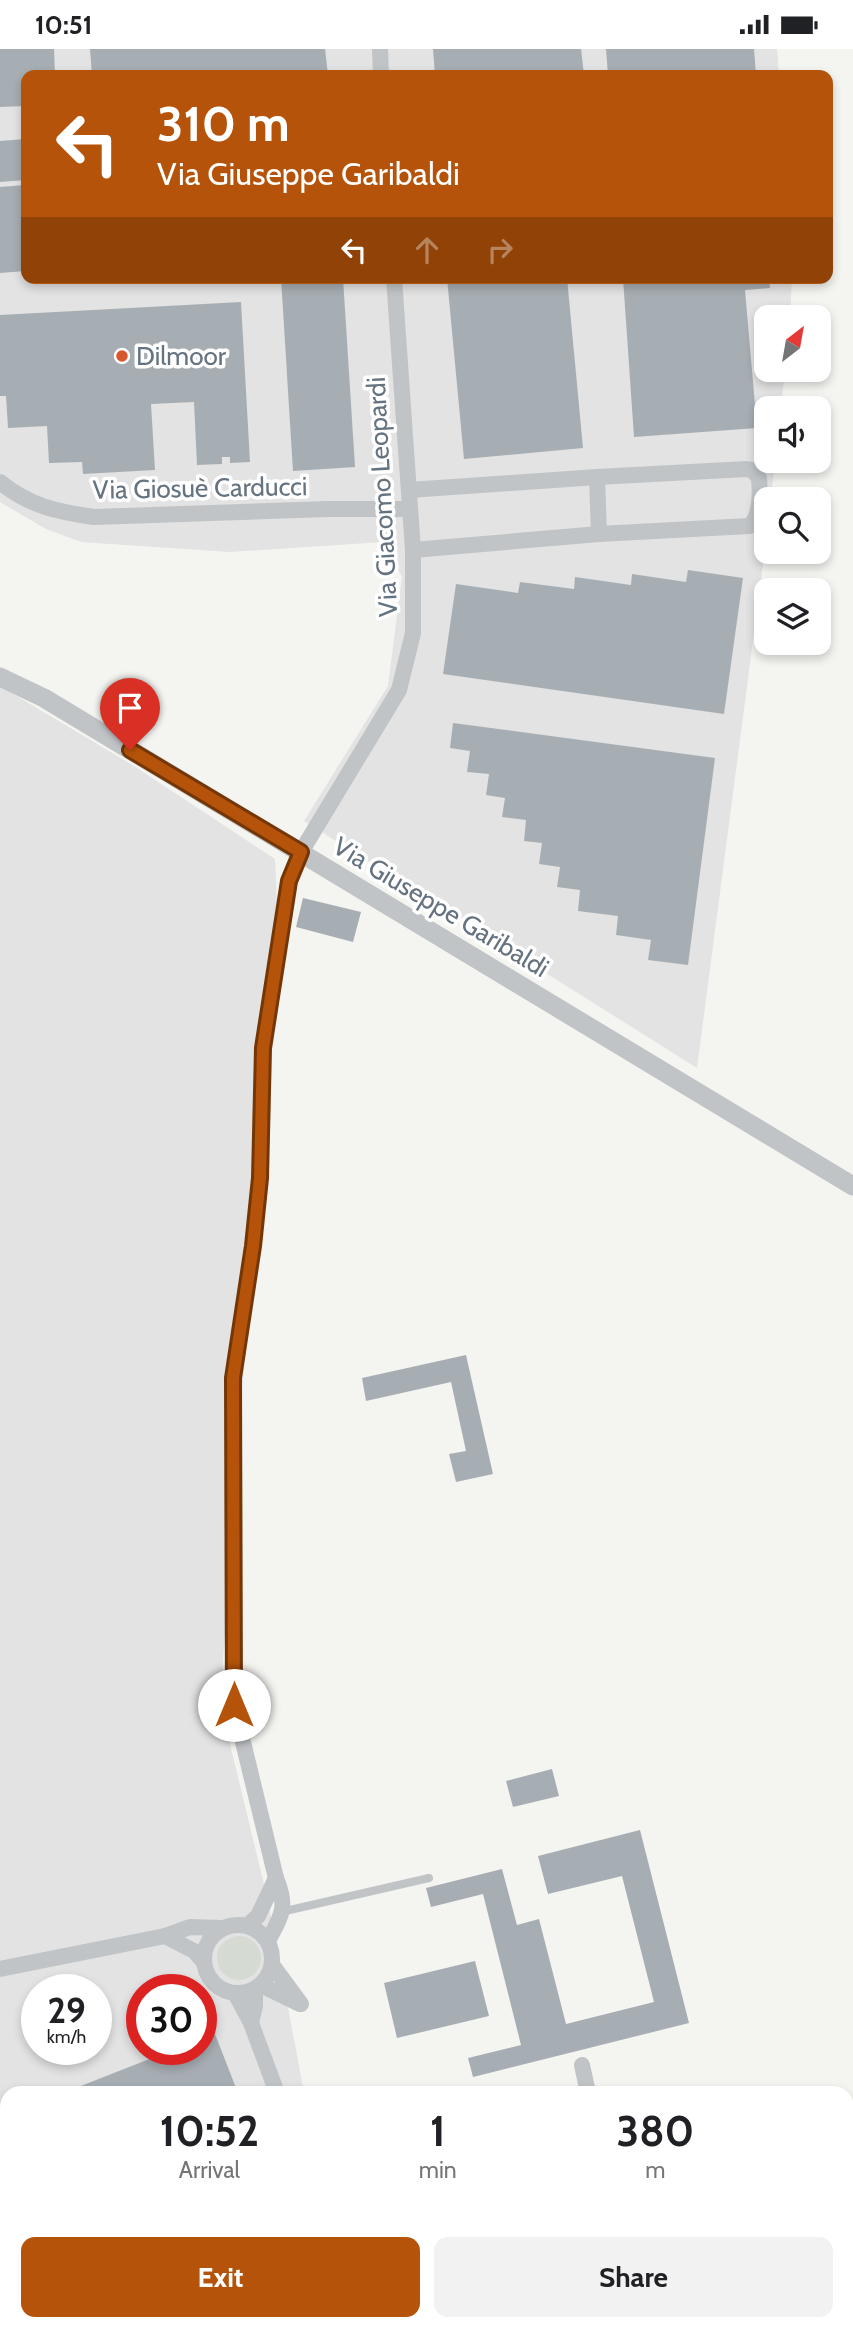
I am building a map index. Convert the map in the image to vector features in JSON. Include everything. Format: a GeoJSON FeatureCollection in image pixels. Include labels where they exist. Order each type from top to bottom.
{"type":"FeatureCollection","features":[{"type":"Feature","properties":{"kind":"street"},"geometry":{"type":"LineString","coordinates":[[380,49],[381,70]]}},
{"type":"Feature","properties":{"kind":"street","name":"Via Giacomo Leopardi"},"geometry":{"type":"LineString","coordinates":[[281,1912],[284,1897],[276,1878],[234,1705],[233,1378],[253,1246],[260,1178],[263,1048],[289,881],[301,852],[400,690],[413,633],[411,509],[394,284]]}},
{"type":"Feature","properties":{"kind":"street"},"geometry":{"type":"LineString","coordinates":[[409,490],[747,469],[757,474],[760,483],[755,522],[749,526],[599,534],[413,549]]}},
{"type":"Feature","properties":{"kind":"street"},"geometry":{"type":"LineString","coordinates":[[597,477],[599,534]]}},
{"type":"Feature","properties":{"kind":"street","name":"Via Giosuè Carducci"},"geometry":{"type":"LineString","coordinates":[[0,482],[34,505],[56,512],[94,517],[411,509]]}},
{"type":"Feature","properties":{"kind":"street","name":"Via Giuseppe Garibaldi"},"geometry":{"type":"LineString","coordinates":[[0,677],[44,698],[853,1186]]}},
{"type":"Feature","properties":{"kind":"street"},"geometry":{"type":"LineString","coordinates":[[248,1925],[258,1916],[276,1878]]}},
{"type":"Feature","properties":{"kind":"street"},"geometry":{"type":"LineString","coordinates":[[268,1941],[281,1912]]}},
{"type":"Feature","properties":{"kind":"street"},"geometry":{"type":"LineString","coordinates":[[0,1969],[165,1936],[190,1927],[221,1928],[234,1924],[248,1925],[260,1931],[273,1953],[272,1966],[268,1976],[258,1987],[235,1993],[220,1988],[208,1976],[203,1961],[194,1951],[165,1936]]}},
{"type":"Feature","properties":{"kind":"street"},"geometry":{"type":"LineString","coordinates":[[203,1961],[207,1942],[221,1928]]}},
{"type":"Feature","properties":{"kind":"street"},"geometry":{"type":"LineString","coordinates":[[258,1987],[301,2004],[272,1966]]}},
{"type":"Feature","properties":{"kind":"street"},"geometry":{"type":"LineString","coordinates":[[251,2023],[258,1987]]}},
{"type":"Feature","properties":{"kind":"street"},"geometry":{"type":"LineString","coordinates":[[235,1993],[251,2023],[274,2086]]}},
{"type":"Feature","properties":{"kind":"street"},"geometry":{"type":"LineString","coordinates":[[582,2064],[587,2086]]}},
{"type":"Feature","properties":{"kind":"lane"},"geometry":{"type":"LineString","coordinates":[[281,1912],[429,1878]]}},
{"type":"Feature","properties":{"kind":"shaded area"},"geometry":{"type":"Polygon","coordinates":[[[0,49],[777,49],[779,70],[21,70],[21,284],[792,284],[791,305],[754,305],[754,382],[784,382],[782,396],[754,396],[754,473],[774,473],[772,487],[754,487],[754,564],[763,564],[761,578],[754,578],[754,633],[697,1068],[304,821],[388,686],[402,577],[383,542],[230,552],[81,542],[46,529],[0,502],[0,49]]]}},
{"type":"Feature","properties":{"kind":"shaded area"},"geometry":{"type":"Polygon","coordinates":[[[0,686],[134,766],[275,859],[277,903],[220,1703],[268,1901],[303,2086],[0,2086],[0,686]]]}},
{"type":"Feature","properties":{"kind":"shaded area"},"geometry":{"type":"Polygon","coordinates":[[[239,1936],[248,1937],[255,1942],[260,1949],[260,1967],[255,1974],[248,1979],[239,1980],[230,1979],[223,1974],[218,1967],[217,1958],[218,1949],[223,1942],[230,1937],[239,1936]]]}},
{"type":"Feature","properties":{"kind":"building"},"geometry":{"type":"Polygon","coordinates":[[[0,49],[54,49],[55,70],[21,70],[21,106],[0,107],[0,49]]]}},
{"type":"Feature","properties":{"kind":"building"},"geometry":{"type":"Polygon","coordinates":[[[90,49],[325,49],[327,70],[92,70],[90,49]]]}},
{"type":"Feature","properties":{"kind":"building"},"geometry":{"type":"Polygon","coordinates":[[[433,49],[581,49],[583,70],[435,70],[433,49]]]}},
{"type":"Feature","properties":{"kind":"building"},"geometry":{"type":"Polygon","coordinates":[[[606,49],[754,49],[756,70],[608,70],[606,49]]]}},
{"type":"Feature","properties":{"kind":"building"},"geometry":{"type":"Polygon","coordinates":[[[21,139],[21,180],[0,182],[0,141],[21,139]]]}},
{"type":"Feature","properties":{"kind":"building"},"geometry":{"type":"Polygon","coordinates":[[[21,185],[21,271],[0,273],[0,187],[21,185]]]}},
{"type":"Feature","properties":{"kind":"building"},"geometry":{"type":"Polygon","coordinates":[[[281,284],[343,284],[355,467],[293,471],[281,284]]]}},
{"type":"Feature","properties":{"kind":"building"},"geometry":{"type":"Polygon","coordinates":[[[448,284],[568,284],[583,448],[464,459],[448,284]]]}},
{"type":"Feature","properties":{"kind":"building"},"geometry":{"type":"Polygon","coordinates":[[[623,284],[770,284],[770,288],[745,290],[754,396],[754,428],[634,437],[623,284]]]}},
{"type":"Feature","properties":{"kind":"building","name":"Dilmoor"},"geometry":{"type":"Polygon","coordinates":[[[241,302],[250,462],[230,463],[230,457],[222,457],[222,464],[197,465],[194,402],[151,404],[155,470],[83,474],[82,462],[49,463],[47,426],[8,428],[6,396],[0,396],[0,315],[241,302]]]}},
{"type":"Feature","properties":{"kind":"building"},"geometry":{"type":"Polygon","coordinates":[[[688,570],[743,578],[724,714],[443,674],[456,584],[518,593],[520,582],[574,589],[575,577],[631,585],[632,574],[686,582],[688,570]]]}},
{"type":"Feature","properties":{"kind":"building"},"geometry":{"type":"Polygon","coordinates":[[[453,723],[715,758],[688,965],[648,960],[651,940],[616,935],[618,916],[578,911],[580,890],[557,887],[560,867],[539,864],[542,843],[524,841],[526,820],[502,817],[505,798],[486,795],[489,774],[467,772],[470,751],[450,748],[453,723]]]}},
{"type":"Feature","properties":{"kind":"building"},"geometry":{"type":"Polygon","coordinates":[[[303,898],[361,912],[353,942],[296,927],[303,898]]]}},
{"type":"Feature","properties":{"kind":"building"},"geometry":{"type":"Polygon","coordinates":[[[466,1355],[493,1474],[456,1482],[449,1454],[466,1451],[451,1382],[366,1401],[362,1378],[466,1355]]]}},
{"type":"Feature","properties":{"kind":"building"},"geometry":{"type":"Polygon","coordinates":[[[552,1769],[559,1796],[513,1807],[506,1781],[552,1769]]]}},
{"type":"Feature","properties":{"kind":"building"},"geometry":{"type":"Polygon","coordinates":[[[640,1830],[689,2023],[473,2077],[468,2058],[521,2045],[483,1894],[431,1907],[426,1888],[502,1869],[517,1925],[539,1919],[566,2024],[654,2002],[622,1876],[548,1894],[538,1856],[640,1830]]]}},
{"type":"Feature","properties":{"kind":"building"},"geometry":{"type":"Polygon","coordinates":[[[475,1961],[489,2016],[397,2038],[384,1983],[475,1961]]]}},
{"type":"Feature","properties":{"kind":"building"},"geometry":{"type":"Polygon","coordinates":[[[217,2039],[235,2086],[81,2086],[134,2065],[217,2065],[217,2039]]]}},
{"type":"Feature","properties":{"kind":"place","name":"Dilmoor"},"geometry":{"type":"Point","coordinates":[122,356]}},
{"type":"Feature","properties":{"kind":"route"},"geometry":{"type":"LineString","coordinates":[[130,750],[301,852],[289,881],[263,1048],[260,1178],[253,1246],[233,1378],[234,1705]]}}]}
